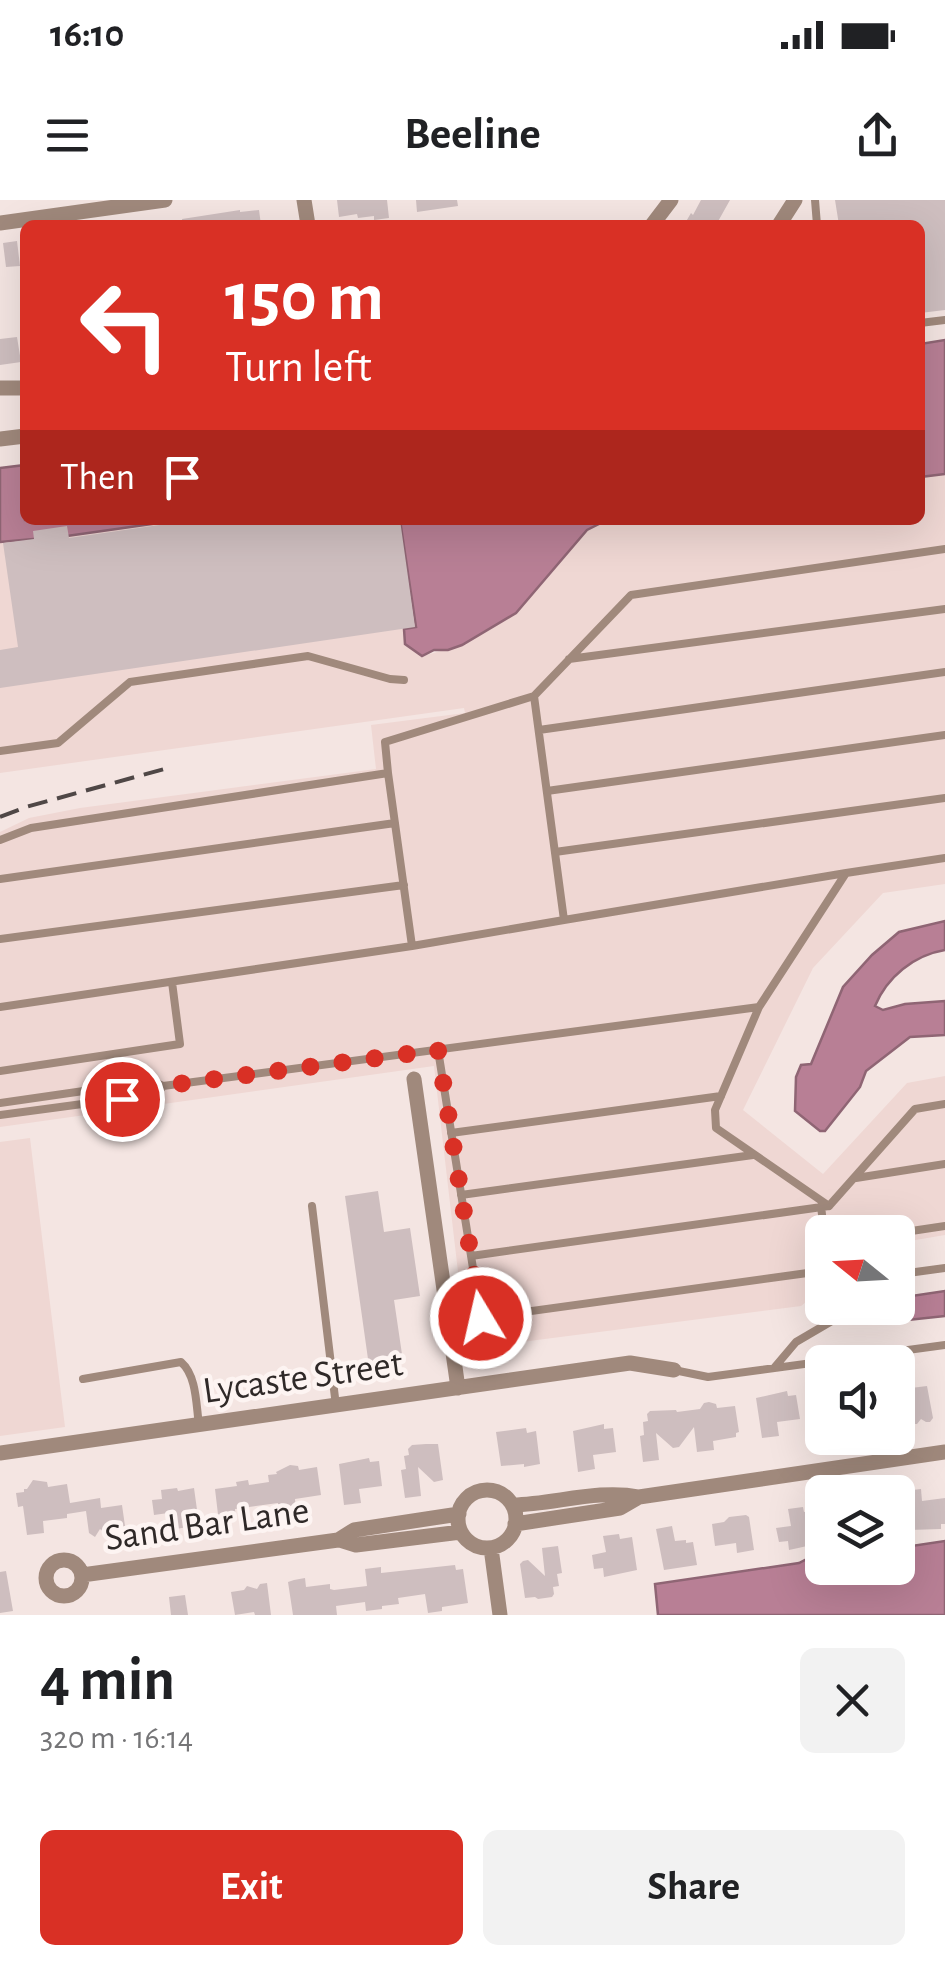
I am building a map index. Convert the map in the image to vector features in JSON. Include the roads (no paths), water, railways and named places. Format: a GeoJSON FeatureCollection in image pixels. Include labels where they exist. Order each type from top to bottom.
{"type":"FeatureCollection","features":[{"type":"Feature","properties":{"kind":"street"},"geometry":{"type":"LineString","coordinates":[[22,220],[165,200]]}},
{"type":"Feature","properties":{"kind":"street"},"geometry":{"type":"LineString","coordinates":[[414,1080],[458,1388]]}},
{"type":"Feature","properties":{"kind":"street","name":"Lycaste Street"},"geometry":{"type":"LineString","coordinates":[[0,1453],[630,1364],[674,1370]]}},
{"type":"Feature","properties":{"kind":"street"},"geometry":{"type":"LineString","coordinates":[[513,1505],[618,1493],[639,1497],[945,1452]]}},
{"type":"Feature","properties":{"kind":"street"},"geometry":{"type":"LineString","coordinates":[[500,1492],[513,1505],[516,1524],[502,1544],[481,1548],[461,1532],[458,1514],[472,1494],[500,1492]]}},
{"type":"Feature","properties":{"kind":"street"},"geometry":{"type":"LineString","coordinates":[[516,1524],[620,1508],[639,1497]]}},
{"type":"Feature","properties":{"kind":"street","name":"Sand Bar Lane"},"geometry":{"type":"LineString","coordinates":[[82,1575],[340,1540],[354,1530],[458,1514]]}},
{"type":"Feature","properties":{"kind":"street","name":"Sand Bar Lane"},"geometry":{"type":"LineString","coordinates":[[340,1540],[356,1546],[461,1532]]}},
{"type":"Feature","properties":{"kind":"street"},"geometry":{"type":"LineString","coordinates":[[491,1548],[500,1615]]}},
{"type":"Feature","properties":{"kind":"lane"},"geometry":{"type":"LineString","coordinates":[[412,946],[385,742],[534,696],[632,595],[945,550]]}},
{"type":"Feature","properties":{"kind":"lane"},"geometry":{"type":"LineString","coordinates":[[570,659],[945,609]]}},
{"type":"Feature","properties":{"kind":"lane"},"geometry":{"type":"LineString","coordinates":[[0,751],[58,743],[130,682],[308,656],[404,680]]}},
{"type":"Feature","properties":{"kind":"lane"},"geometry":{"type":"LineString","coordinates":[[538,730],[945,672]]}},
{"type":"Feature","properties":{"kind":"lane"},"geometry":{"type":"LineString","coordinates":[[534,696],[564,920]]}},
{"type":"Feature","properties":{"kind":"lane"},"geometry":{"type":"LineString","coordinates":[[547,791],[945,734]]}},
{"type":"Feature","properties":{"kind":"lane"},"geometry":{"type":"LineString","coordinates":[[0,840],[31,828],[388,774]]}},
{"type":"Feature","properties":{"kind":"lane"},"geometry":{"type":"LineString","coordinates":[[555,852],[945,798]]}},
{"type":"Feature","properties":{"kind":"lane"},"geometry":{"type":"LineString","coordinates":[[0,879],[395,823]]}},
{"type":"Feature","properties":{"kind":"lane"},"geometry":{"type":"LineString","coordinates":[[0,1006],[412,946],[945,858]]}},
{"type":"Feature","properties":{"kind":"lane"},"geometry":{"type":"LineString","coordinates":[[825,1206],[716,1128],[716,1110],[759,1007],[846,873]]}},
{"type":"Feature","properties":{"kind":"lane"},"geometry":{"type":"LineString","coordinates":[[0,939],[404,886]]}},
{"type":"Feature","properties":{"kind":"lane"},"geometry":{"type":"LineString","coordinates":[[0,1071],[180,1044],[172,982]]}},
{"type":"Feature","properties":{"kind":"lane"},"geometry":{"type":"LineString","coordinates":[[0,1102],[153,1081],[162,1086],[759,1007]]}},
{"type":"Feature","properties":{"kind":"lane"},"geometry":{"type":"LineString","coordinates":[[438,1050],[481,1318],[805,1274]]}},
{"type":"Feature","properties":{"kind":"lane"},"geometry":{"type":"LineString","coordinates":[[0,1115],[157,1094],[162,1086]]}},
{"type":"Feature","properties":{"kind":"lane"},"geometry":{"type":"LineString","coordinates":[[451,1133],[721,1096]]}},
{"type":"Feature","properties":{"kind":"lane"},"geometry":{"type":"LineString","coordinates":[[471,1256],[825,1206],[915,1109],[945,1104]]}},
{"type":"Feature","properties":{"kind":"lane"},"geometry":{"type":"LineString","coordinates":[[461,1195],[753,1155]]}},
{"type":"Feature","properties":{"kind":"lane"},"geometry":{"type":"LineString","coordinates":[[854,1178],[945,1164]]}},
{"type":"Feature","properties":{"kind":"lane"},"geometry":{"type":"LineString","coordinates":[[312,1206],[336,1406]]}},
{"type":"Feature","properties":{"kind":"lane"},"geometry":{"type":"LineString","coordinates":[[825,1206],[825,1215]]}},
{"type":"Feature","properties":{"kind":"lane"},"geometry":{"type":"LineString","coordinates":[[915,1231],[945,1226]]}},
{"type":"Feature","properties":{"kind":"lane"},"geometry":{"type":"LineString","coordinates":[[915,1272],[945,1268]]}},
{"type":"Feature","properties":{"kind":"lane"},"geometry":{"type":"LineString","coordinates":[[774,1368],[796,1342],[825,1325]]}},
{"type":"Feature","properties":{"kind":"lane"},"geometry":{"type":"LineString","coordinates":[[674,1370],[708,1377],[945,1344]]}},
{"type":"Feature","properties":{"kind":"lane"},"geometry":{"type":"LineString","coordinates":[[83,1379],[181,1362],[192,1382],[200,1425]]}},
{"type":"Feature","properties":{"kind":"railway"},"geometry":{"type":"LineString","coordinates":[[0,817],[168,768]]}}]}
